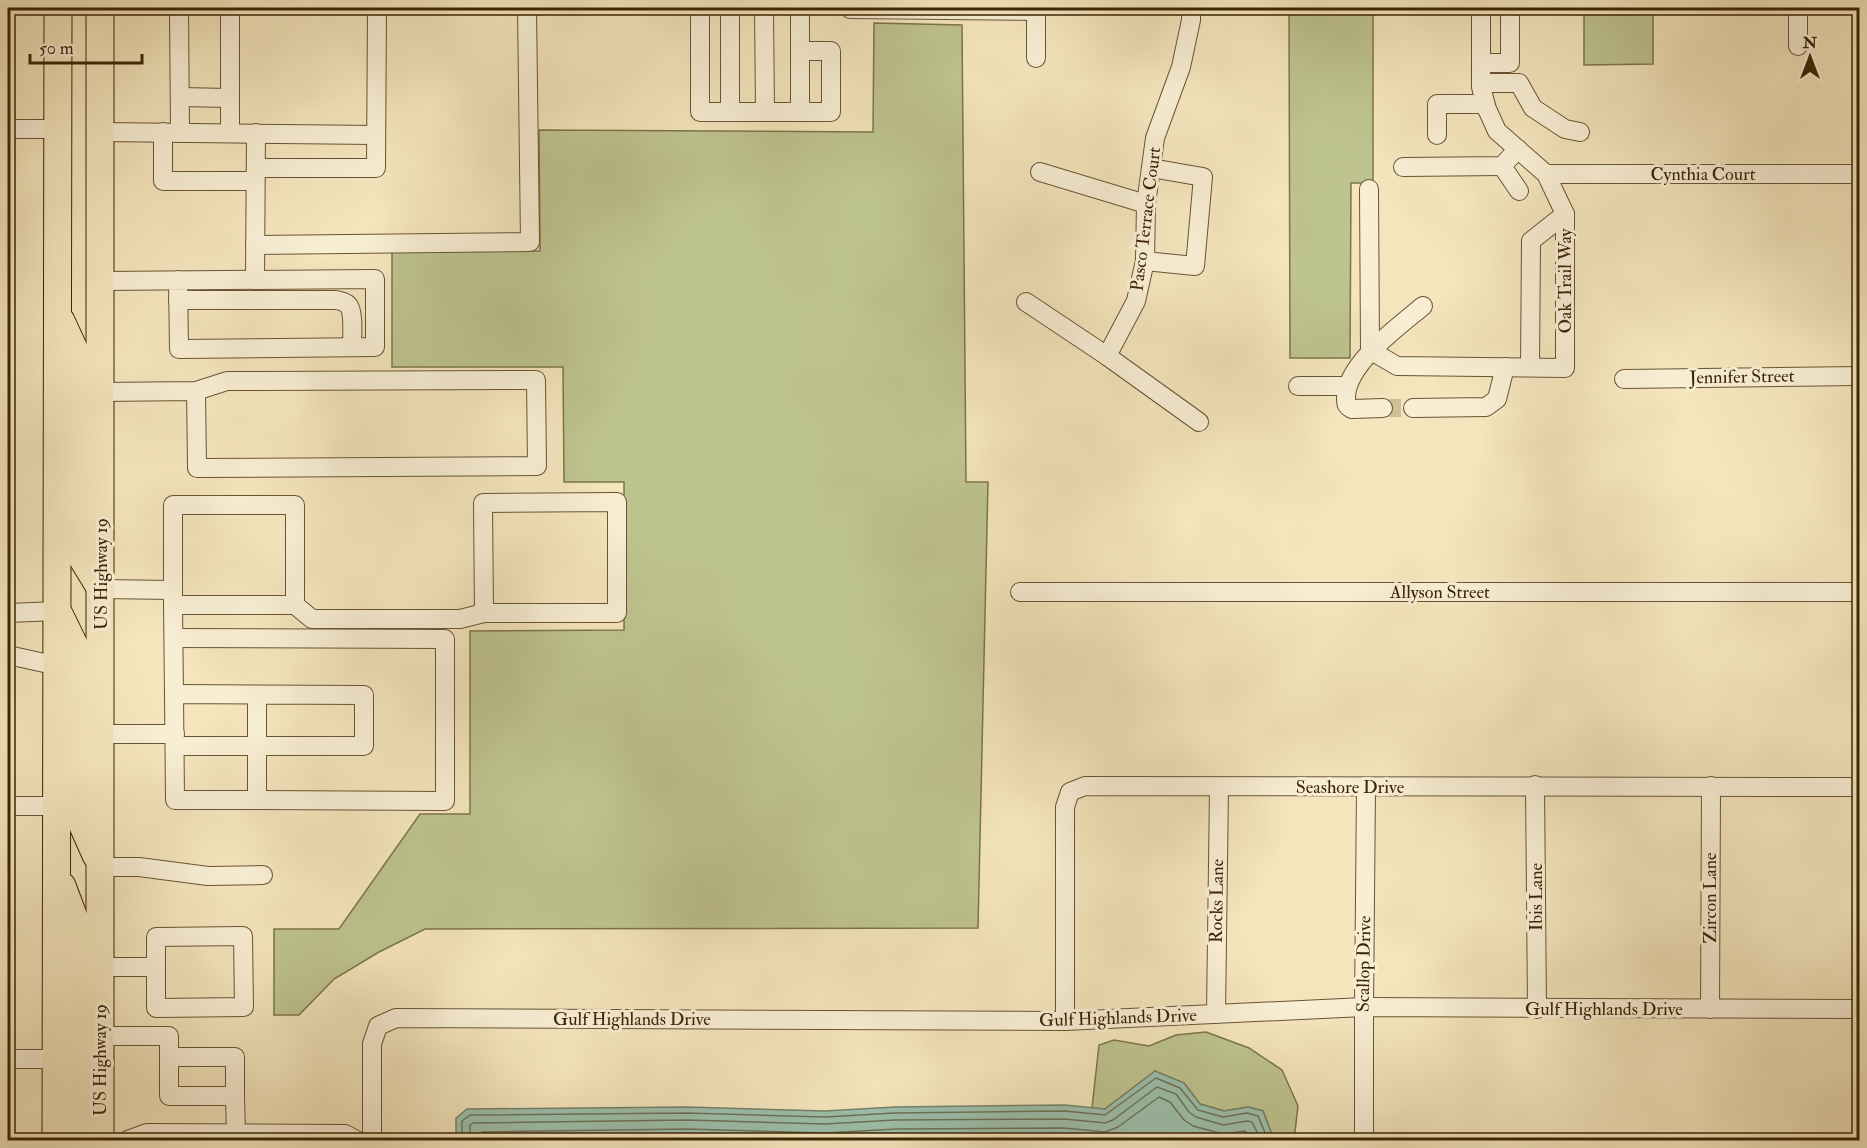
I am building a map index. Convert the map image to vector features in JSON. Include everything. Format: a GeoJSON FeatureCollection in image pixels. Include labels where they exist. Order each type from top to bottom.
{"type":"FeatureCollection","features":[{"type":"Feature","properties":{"kind":"highway"},"geometry":{"type":"LineString","coordinates":[[56,1140],[58,8]]}},
{"type":"Feature","properties":{"kind":"highway","name":"US Highway 19"},"geometry":{"type":"LineString","coordinates":[[100,8],[100,1140]]}},
{"type":"Feature","properties":{"kind":"highway"},"geometry":{"type":"LineString","coordinates":[[58,314],[79,360],[79,553],[101,589]]}},
{"type":"Feature","properties":{"kind":"highway"},"geometry":{"type":"LineString","coordinates":[[57,610],[79,655],[80,819],[101,867]]}},
{"type":"Feature","properties":{"kind":"highway"},"geometry":{"type":"LineString","coordinates":[[56,871],[76,923],[77,1117],[80,1132],[86,1140]]}},
{"type":"Feature","properties":{"kind":"street"},"geometry":{"type":"LineString","coordinates":[[180,8],[180,98],[163,181],[376,168],[377,8]]}},
{"type":"Feature","properties":{"kind":"street"},"geometry":{"type":"LineString","coordinates":[[230,8],[230,133]]}},
{"type":"Feature","properties":{"kind":"street"},"geometry":{"type":"LineString","coordinates":[[255,245],[530,242],[527,8]]}},
{"type":"Feature","properties":{"kind":"street"},"geometry":{"type":"LineString","coordinates":[[700,8],[700,112],[831,112],[831,51],[800,51]]}},
{"type":"Feature","properties":{"kind":"street"},"geometry":{"type":"LineString","coordinates":[[730,8],[730,112]]}},
{"type":"Feature","properties":{"kind":"street"},"geometry":{"type":"LineString","coordinates":[[764,8],[765,112]]}},
{"type":"Feature","properties":{"kind":"street"},"geometry":{"type":"LineString","coordinates":[[800,8],[800,112]]}},
{"type":"Feature","properties":{"kind":"street"},"geometry":{"type":"LineString","coordinates":[[850,8],[1036,9],[1036,58]]}},
{"type":"Feature","properties":{"kind":"street","name":"Pasco Terrace Court"},"geometry":{"type":"LineString","coordinates":[[1107,356],[1136,301],[1145,261],[1146,204],[1155,138],[1181,67],[1191,20],[1191,8]]}},
{"type":"Feature","properties":{"kind":"street","name":"Oak Trail Way"},"geometry":{"type":"LineString","coordinates":[[1481,8],[1481,83],[1485,104],[1497,131],[1546,174],[1565,214],[1565,368],[1530,368]]}},
{"type":"Feature","properties":{"kind":"street"},"geometry":{"type":"LineString","coordinates":[[1481,63],[1510,63],[1510,8]]}},
{"type":"Feature","properties":{"kind":"street"},"geometry":{"type":"LineString","coordinates":[[1798,8],[1798,46]]}},
{"type":"Feature","properties":{"kind":"street"},"geometry":{"type":"LineString","coordinates":[[1481,83],[1519,83],[1533,108],[1565,129],[1580,132]]}},
{"type":"Feature","properties":{"kind":"street"},"geometry":{"type":"LineString","coordinates":[[180,98],[230,98]]}},
{"type":"Feature","properties":{"kind":"street"},"geometry":{"type":"LineString","coordinates":[[1437,135],[1437,104],[1485,104]]}},
{"type":"Feature","properties":{"kind":"street"},"geometry":{"type":"LineString","coordinates":[[8,129],[58,129]]}},
{"type":"Feature","properties":{"kind":"street"},"geometry":{"type":"LineString","coordinates":[[100,132],[376,135]]}},
{"type":"Feature","properties":{"kind":"street"},"geometry":{"type":"LineString","coordinates":[[255,280],[256,133]]}},
{"type":"Feature","properties":{"kind":"street"},"geometry":{"type":"LineString","coordinates":[[1403,167],[1502,166],[1518,149]]}},
{"type":"Feature","properties":{"kind":"street"},"geometry":{"type":"LineString","coordinates":[[1502,166],[1520,191]]}},
{"type":"Feature","properties":{"kind":"street"},"geometry":{"type":"LineString","coordinates":[[1145,261],[1195,266],[1203,177],[1151,168]]}},
{"type":"Feature","properties":{"kind":"street"},"geometry":{"type":"LineString","coordinates":[[1040,172],[1146,204]]}},
{"type":"Feature","properties":{"kind":"street","name":"Cynthia Court"},"geometry":{"type":"LineString","coordinates":[[1546,174],[1860,174]]}},
{"type":"Feature","properties":{"kind":"street"},"geometry":{"type":"LineString","coordinates":[[1369,189],[1370,350]]}},
{"type":"Feature","properties":{"kind":"street"},"geometry":{"type":"LineString","coordinates":[[1370,350],[1397,366],[1530,368],[1531,241],[1565,214]]}},
{"type":"Feature","properties":{"kind":"street"},"geometry":{"type":"LineString","coordinates":[[100,281],[178,280],[375,279],[375,347],[179,349],[178,280]]}},
{"type":"Feature","properties":{"kind":"street"},"geometry":{"type":"LineString","coordinates":[[178,300],[336,300],[345,302],[351,312],[352,347]]}},
{"type":"Feature","properties":{"kind":"street"},"geometry":{"type":"LineString","coordinates":[[1026,302],[1199,422]]}},
{"type":"Feature","properties":{"kind":"street"},"geometry":{"type":"LineString","coordinates":[[1383,408],[1352,409],[1348,407],[1346,386],[1370,350],[1423,306]]}},
{"type":"Feature","properties":{"kind":"street"},"geometry":{"type":"LineString","coordinates":[[1413,408],[1486,407],[1497,399],[1505,367]]}},
{"type":"Feature","properties":{"kind":"street","name":"Jennifer Street"},"geometry":{"type":"LineString","coordinates":[[1624,379],[1860,376]]}},
{"type":"Feature","properties":{"kind":"street"},"geometry":{"type":"LineString","coordinates":[[101,392],[196,391],[227,381],[536,380],[537,466],[197,468],[196,391]]}},
{"type":"Feature","properties":{"kind":"street"},"geometry":{"type":"LineString","coordinates":[[1298,386],[1346,386]]}},
{"type":"Feature","properties":{"kind":"street"},"geometry":{"type":"LineString","coordinates":[[101,589],[173,597],[295,605],[312,619],[460,619],[484,613],[617,613],[617,502],[483,503],[484,613]]}},
{"type":"Feature","properties":{"kind":"street"},"geometry":{"type":"LineString","coordinates":[[174,638],[445,639],[445,801],[175,800],[172,505],[295,505],[295,605]]}},
{"type":"Feature","properties":{"kind":"street","name":"Allyson Street"},"geometry":{"type":"LineString","coordinates":[[1020,592],[1860,592]]}},
{"type":"Feature","properties":{"kind":"street"},"geometry":{"type":"LineString","coordinates":[[8,613],[57,610]]}},
{"type":"Feature","properties":{"kind":"street"},"geometry":{"type":"LineString","coordinates":[[8,655],[58,666]]}},
{"type":"Feature","properties":{"kind":"street"},"geometry":{"type":"LineString","coordinates":[[99,734],[257,746],[364,746],[364,695],[174,694]]}},
{"type":"Feature","properties":{"kind":"street"},"geometry":{"type":"LineString","coordinates":[[257,695],[257,800]]}},
{"type":"Feature","properties":{"kind":"street","name":"Seashore Drive"},"geometry":{"type":"LineString","coordinates":[[1065,1021],[1065,807],[1070,792],[1085,786],[1219,788],[1535,785],[1860,787]]}},
{"type":"Feature","properties":{"kind":"street","name":"Ibis Lane"},"geometry":{"type":"LineString","coordinates":[[1535,785],[1537,1009]]}},
{"type":"Feature","properties":{"kind":"street","name":"Zircon Lane"},"geometry":{"type":"LineString","coordinates":[[1710,1009],[1711,786]]}},
{"type":"Feature","properties":{"kind":"street","name":"Rocks Lane"},"geometry":{"type":"LineString","coordinates":[[1215,1014],[1219,788]]}},
{"type":"Feature","properties":{"kind":"street","name":"Scallop Drive"},"geometry":{"type":"LineString","coordinates":[[1364,1140],[1366,788]]}},
{"type":"Feature","properties":{"kind":"street"},"geometry":{"type":"LineString","coordinates":[[8,806],[56,806]]}},
{"type":"Feature","properties":{"kind":"street"},"geometry":{"type":"LineString","coordinates":[[101,867],[139,867],[208,876],[263,875]]}},
{"type":"Feature","properties":{"kind":"street"},"geometry":{"type":"LineString","coordinates":[[243,936],[244,1007],[156,1008],[156,967],[156,937],[243,936]]}},
{"type":"Feature","properties":{"kind":"street"},"geometry":{"type":"LineString","coordinates":[[100,967],[156,967]]}},
{"type":"Feature","properties":{"kind":"street","name":"Gulf Highlands Drive"},"geometry":{"type":"LineString","coordinates":[[372,1140],[372,1044],[378,1026],[396,1017],[1065,1021],[1364,1007],[1860,1009]]}},
{"type":"Feature","properties":{"kind":"street"},"geometry":{"type":"LineString","coordinates":[[100,1036],[169,1036],[169,1096],[235,1096]]}},
{"type":"Feature","properties":{"kind":"street"},"geometry":{"type":"LineString","coordinates":[[169,1057],[236,1057],[236,1133]]}},
{"type":"Feature","properties":{"kind":"street"},"geometry":{"type":"LineString","coordinates":[[8,1059],[56,1059]]}},
{"type":"Feature","properties":{"kind":"street"},"geometry":{"type":"LineString","coordinates":[[128,1140],[147,1133],[345,1134],[356,1140]]}},
{"type":"Feature","properties":{"kind":"shaded area"},"geometry":{"type":"Polygon","coordinates":[[[1289,8],[1373,8],[1373,183],[1351,183],[1350,358],[1290,358],[1289,8]]]}},
{"type":"Feature","properties":{"kind":"shaded area"},"geometry":{"type":"Polygon","coordinates":[[[1584,8],[1653,8],[1653,64],[1584,65],[1584,8]]]}},
{"type":"Feature","properties":{"kind":"shaded area"},"geometry":{"type":"Polygon","coordinates":[[[874,23],[962,25],[966,482],[988,482],[978,928],[425,929],[379,952],[334,979],[299,1015],[274,1015],[274,929],[339,929],[420,814],[470,814],[470,631],[624,630],[624,482],[564,482],[563,367],[392,367],[392,251],[540,251],[539,130],[873,132],[874,23]]]}},
{"type":"Feature","properties":{"kind":"shaded area"},"geometry":{"type":"Polygon","coordinates":[[[1206,1032],[1249,1048],[1282,1070],[1298,1106],[1294,1140],[1274,1140],[1263,1111],[1248,1107],[1224,1111],[1200,1104],[1184,1083],[1155,1071],[1105,1109],[1092,1108],[1099,1045],[1114,1040],[1149,1046],[1176,1035],[1206,1032]]]}},
{"type":"Feature","properties":{"kind":"water"},"geometry":{"type":"Polygon","coordinates":[[[1155,1071],[1184,1083],[1200,1104],[1224,1111],[1248,1107],[1263,1111],[1274,1140],[456,1140],[456,1118],[467,1109],[687,1107],[825,1111],[895,1107],[1065,1105],[1105,1109],[1155,1071]]]}},
{"type":"Feature","properties":{"kind":"tunnel"},"geometry":{"type":"LineString","coordinates":[[1383,408],[1413,408]]}}]}
